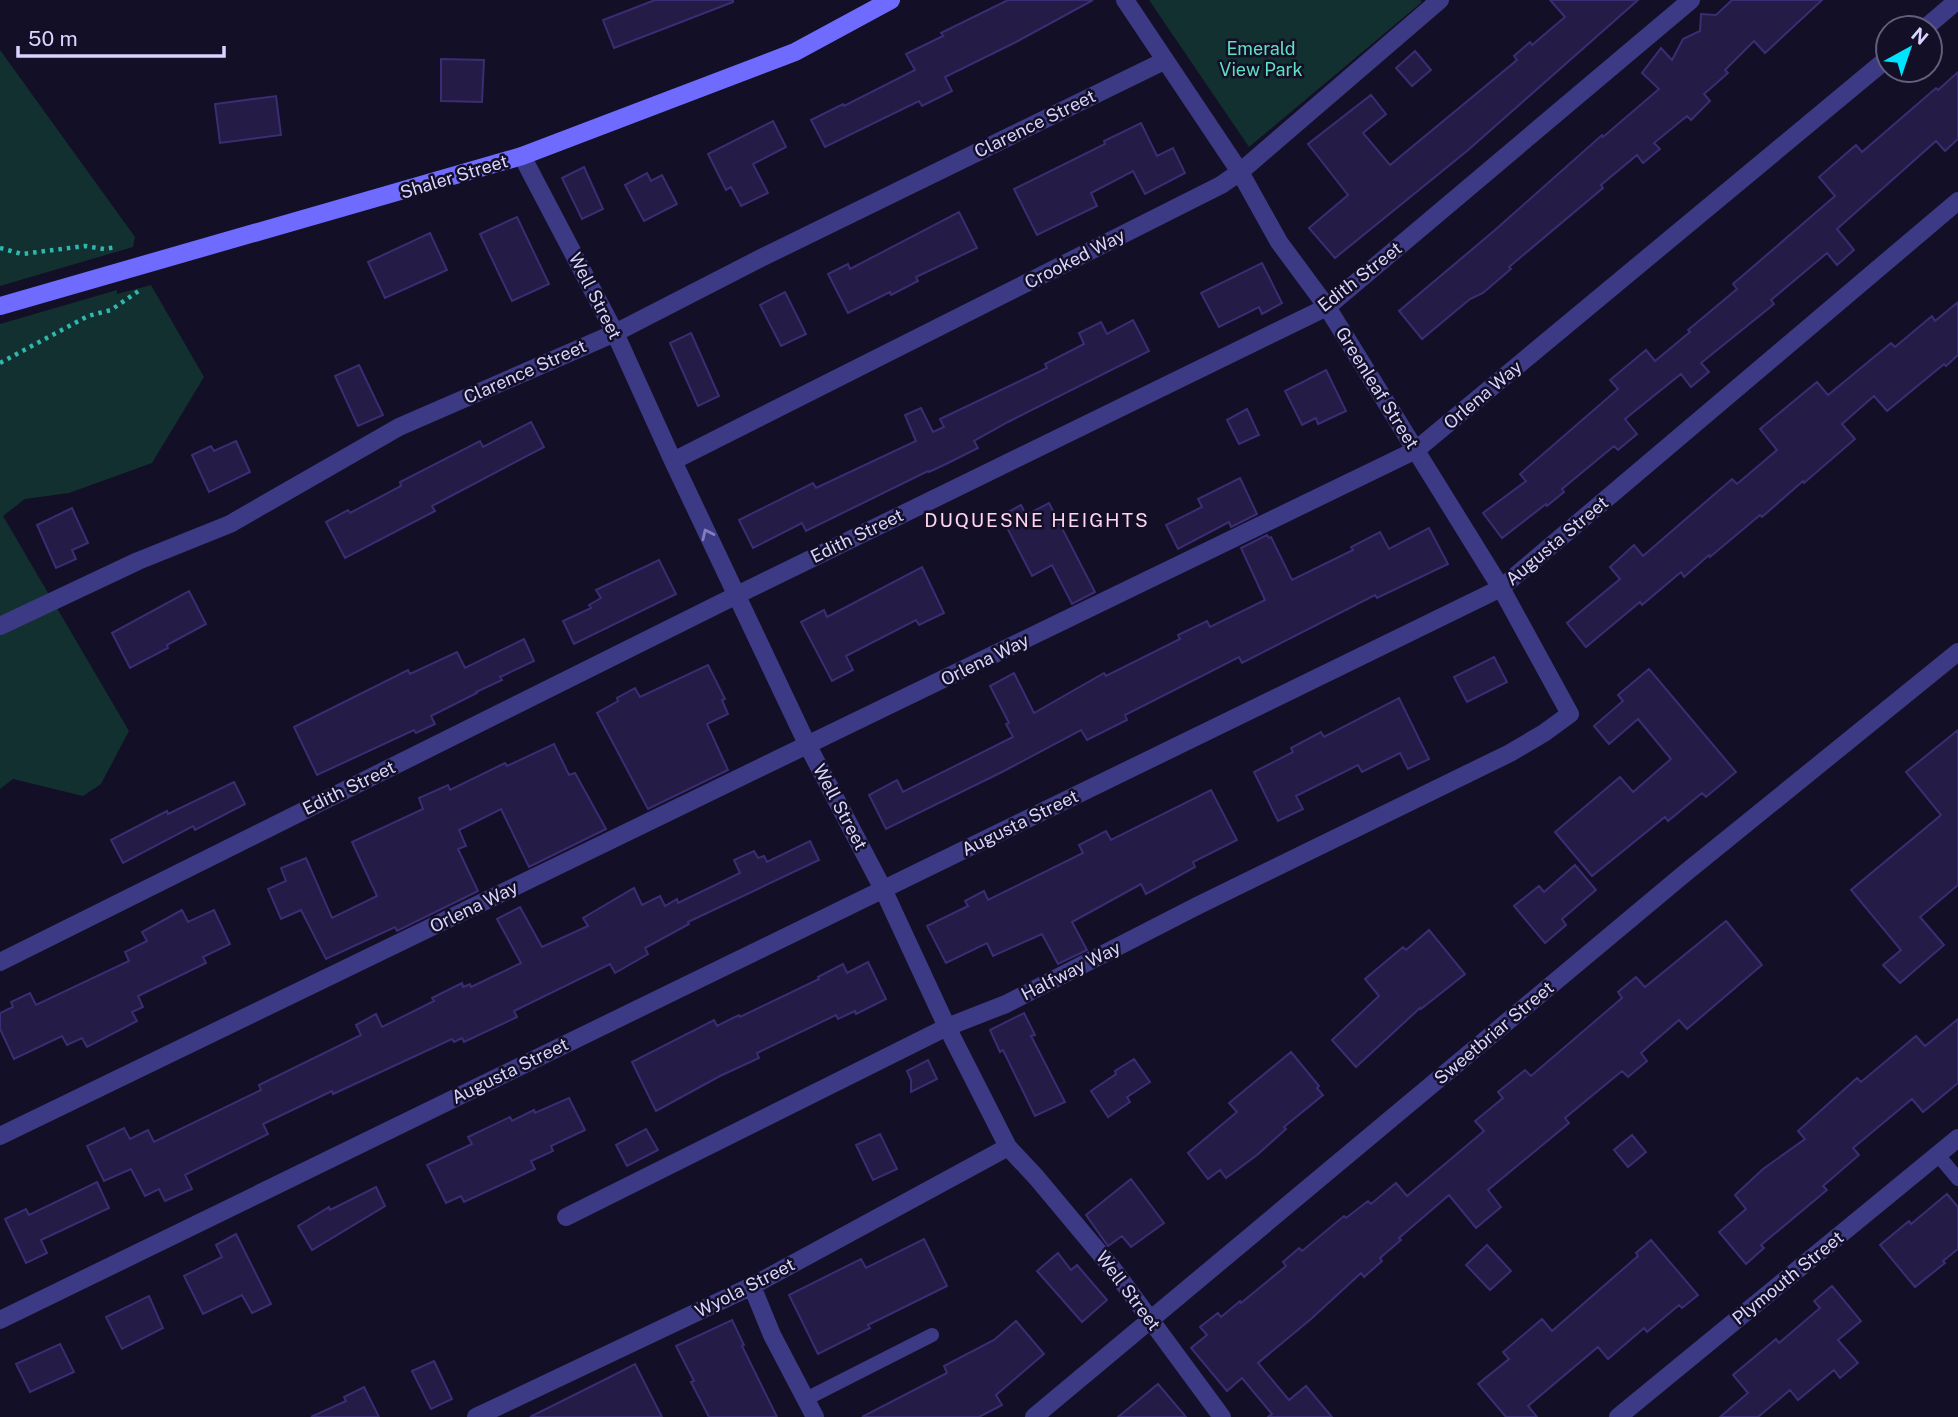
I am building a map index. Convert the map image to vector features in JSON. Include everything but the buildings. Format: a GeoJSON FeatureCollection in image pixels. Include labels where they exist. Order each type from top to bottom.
{"type":"FeatureCollection","features":[{"type":"Feature","properties":{"kind":"street","name":"Shaler Street"},"geometry":{"type":"LineString","coordinates":[[0,306],[522,156],[795,52],[891,0]]}},
{"type":"Feature","properties":{"kind":"street","name":"Greenleaf Street"},"geometry":{"type":"LineString","coordinates":[[1125,0],[1240,172],[1279,242],[1327,307],[1501,588],[1570,714]]}},
{"type":"Feature","properties":{"kind":"street","name":"Crooked Way"},"geometry":{"type":"LineString","coordinates":[[673,461],[1221,186],[1440,0]]}},
{"type":"Feature","properties":{"kind":"street","name":"Edith Street"},"geometry":{"type":"LineString","coordinates":[[0,962],[737,595],[1327,307],[1691,0]]}},
{"type":"Feature","properties":{"kind":"street"},"geometry":{"type":"LineString","coordinates":[[1941,14],[1958,0]]}},
{"type":"Feature","properties":{"kind":"street","name":"Clarence Street"},"geometry":{"type":"LineString","coordinates":[[0,626],[138,561],[230,524],[399,427],[615,333],[761,258],[1164,61]]}},
{"type":"Feature","properties":{"kind":"street","name":"Orlena Way"},"geometry":{"type":"LineString","coordinates":[[0,1136],[1416,450],[1874,70]]}},
{"type":"Feature","properties":{"kind":"street","name":"Well Street"},"geometry":{"type":"LineString","coordinates":[[522,156],[615,333],[808,746],[883,889],[947,1027],[1008,1147],[1089,1240],[1222,1417]]}},
{"type":"Feature","properties":{"kind":"street","name":"Augusta Street"},"geometry":{"type":"LineString","coordinates":[[0,1320],[1501,588],[1958,201]]}},
{"type":"Feature","properties":{"kind":"street","name":"Sweetbriar Street"},"geometry":{"type":"LineString","coordinates":[[1034,1417],[1674,883],[1958,652]]}},
{"type":"Feature","properties":{"kind":"street","name":"Halfway Way"},"geometry":{"type":"LineString","coordinates":[[566,1217],[947,1027],[1006,1004],[1197,906],[1510,753],[1570,714]]}},
{"type":"Feature","properties":{"kind":"street","name":"Plymouth Street"},"geometry":{"type":"LineString","coordinates":[[1618,1417],[1958,1138]]}},
{"type":"Feature","properties":{"kind":"street","name":"Wyola Street"},"geometry":{"type":"LineString","coordinates":[[476,1417],[752,1286],[1008,1147]]}},
{"type":"Feature","properties":{"kind":"street"},"geometry":{"type":"LineString","coordinates":[[752,1286],[807,1408],[815,1417]]}},
{"type":"Feature","properties":{"kind":"lane"},"geometry":{"type":"LineString","coordinates":[[1938,1155],[1958,1179]]}},
{"type":"Feature","properties":{"kind":"lane"},"geometry":{"type":"LineString","coordinates":[[807,1408],[932,1335]]}},
{"type":"Feature","properties":{"kind":"green space","name":"Emerald View Park"},"geometry":{"type":"Polygon","coordinates":[[[1149,0],[1420,0],[1422,2],[1249,147],[1149,0]]]}},
{"type":"Feature","properties":{"kind":"green space"},"geometry":{"type":"Polygon","coordinates":[[[0,50],[135,237],[133,247],[0,286],[0,50]]]}},
{"type":"Feature","properties":{"kind":"green space"},"geometry":{"type":"Polygon","coordinates":[[[151,285],[204,377],[152,463],[69,493],[25,499],[3,516],[129,731],[101,784],[83,796],[13,779],[0,789],[0,324],[117,290],[117,294],[151,285]]]}},
{"type":"Feature","properties":{"kind":"district","name":"DUQUESNE HEIGHTS"},"geometry":{"type":"Point","coordinates":[1037,520]}}]}
